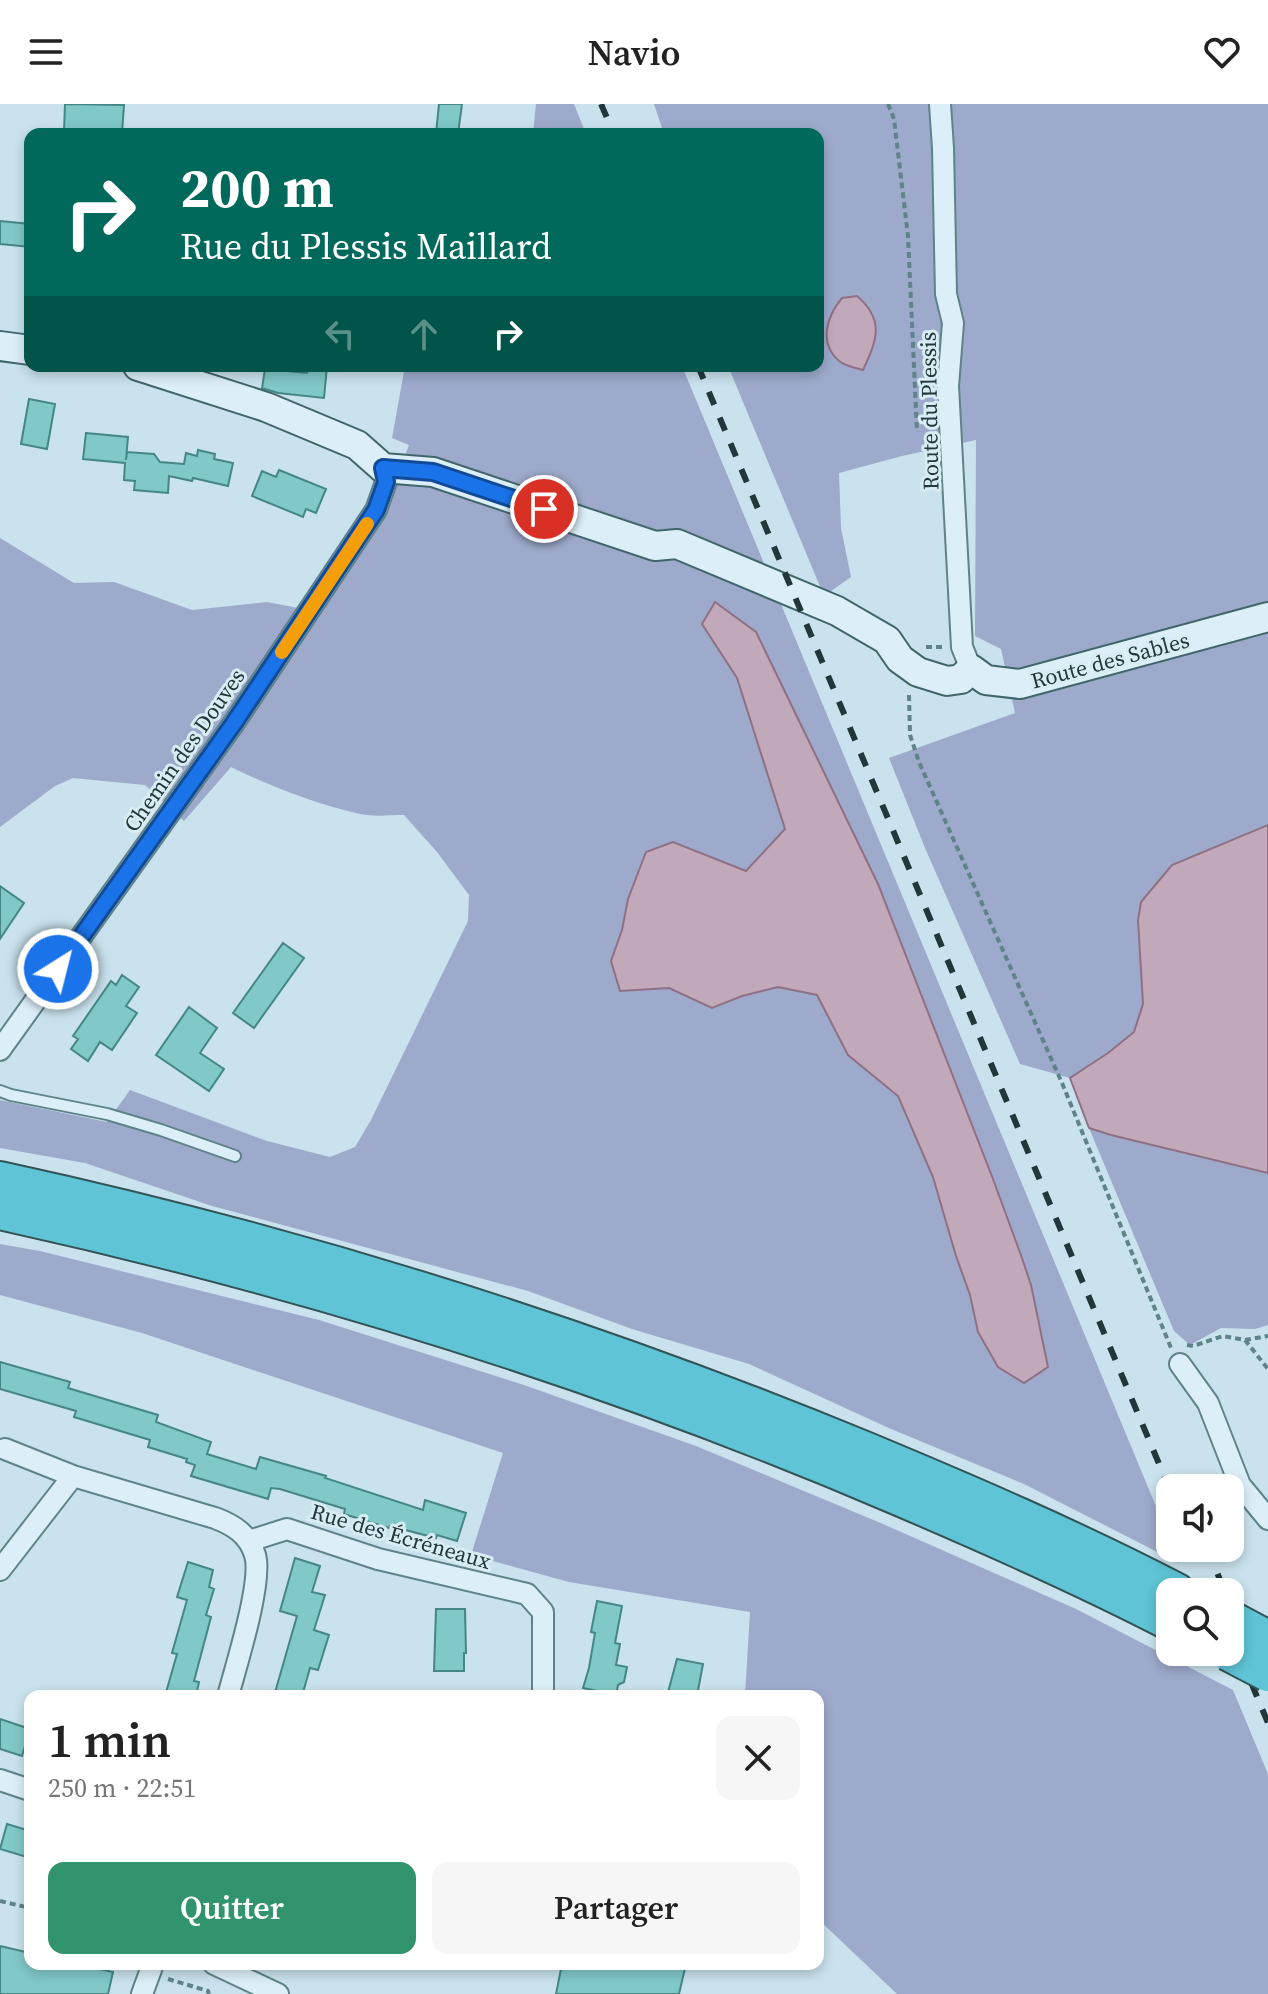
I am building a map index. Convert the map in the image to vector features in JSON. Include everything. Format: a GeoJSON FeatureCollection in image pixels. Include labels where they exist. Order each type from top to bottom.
{"type":"FeatureCollection","features":[{"type":"Feature","properties":{"kind":"highway"},"geometry":{"type":"LineString","coordinates":[[0,1180],[315,1258],[465,1303],[625,1357],[916,1471],[1026,1520],[1156,1597]]}},
{"type":"Feature","properties":{"kind":"highway"},"geometry":{"type":"LineString","coordinates":[[0,1211],[167,1250],[349,1299],[487,1342],[611,1384],[800,1456],[1011,1546],[1156,1599]]}},
{"type":"Feature","properties":{"kind":"highway"},"geometry":{"type":"LineString","coordinates":[[1244,1626],[1268,1639]]}},
{"type":"Feature","properties":{"kind":"highway"},"geometry":{"type":"LineString","coordinates":[[1244,1660],[1268,1673]]}},
{"type":"Feature","properties":{"kind":"street","name":"Route du Plessis"},"geometry":{"type":"LineString","coordinates":[[940,104],[946,294],[953,323],[948,386],[962,647],[971,669]]}},
{"type":"Feature","properties":{"kind":"street"},"geometry":{"type":"LineString","coordinates":[[0,346],[24,349]]}},
{"type":"Feature","properties":{"kind":"street"},"geometry":{"type":"LineString","coordinates":[[157,372],[266,407],[357,445],[383,468],[433,472],[655,546],[677,544],[837,611],[887,640],[900,659],[918,672],[947,681],[961,679],[971,669]]}},
{"type":"Feature","properties":{"kind":"street","name":"Chemin des Douves"},"geometry":{"type":"LineString","coordinates":[[0,1050],[234,723],[376,510],[386,482],[383,468]]}},
{"type":"Feature","properties":{"kind":"street","name":"Route des Sables"},"geometry":{"type":"LineString","coordinates":[[971,669],[986,680],[1020,684],[1268,617]]}},
{"type":"Feature","properties":{"kind":"street"},"geometry":{"type":"LineString","coordinates":[[1181,1354],[1208,1403],[1240,1485],[1268,1519]]}},
{"type":"Feature","properties":{"kind":"street"},"geometry":{"type":"LineString","coordinates":[[2,1452],[215,1518],[241,1532],[255,1552],[257,1565],[255,1587],[229,1690]]}},
{"type":"Feature","properties":{"kind":"street"},"geometry":{"type":"LineString","coordinates":[[0,1570],[73,1476]]}},
{"type":"Feature","properties":{"kind":"street","name":"Rue des Écréneaux"},"geometry":{"type":"LineString","coordinates":[[249,1541],[287,1529],[378,1559],[527,1594],[543,1612],[543,1690]]}},
{"type":"Feature","properties":{"kind":"street"},"geometry":{"type":"LineString","coordinates":[[0,1780],[24,1788]]}},
{"type":"Feature","properties":{"kind":"street"},"geometry":{"type":"LineString","coordinates":[[142,1994],[152,1970]]}},
{"type":"Feature","properties":{"kind":"street"},"geometry":{"type":"LineString","coordinates":[[227,1970],[278,1994]]}},
{"type":"Feature","properties":{"kind":"lane"},"geometry":{"type":"LineString","coordinates":[[0,1091],[107,1114],[235,1156]]}},
{"type":"Feature","properties":{"kind":"path"},"geometry":{"type":"LineString","coordinates":[[888,104],[894,119],[908,236],[917,432]]}},
{"type":"Feature","properties":{"kind":"path"},"geometry":{"type":"LineString","coordinates":[[918,672],[909,691],[910,735],[919,762],[1062,1083],[1165,1334],[1181,1354],[1193,1346],[1223,1336],[1245,1340],[1268,1336]]}},
{"type":"Feature","properties":{"kind":"path"},"geometry":{"type":"LineString","coordinates":[[1165,1334],[1173,1342]]}},
{"type":"Feature","properties":{"kind":"path"},"geometry":{"type":"LineString","coordinates":[[1245,1340],[1268,1369]]}},
{"type":"Feature","properties":{"kind":"path"},"geometry":{"type":"LineString","coordinates":[[0,1901],[24,1907]]}},
{"type":"Feature","properties":{"kind":"path"},"geometry":{"type":"LineString","coordinates":[[155,1970],[209,1994]]}},
{"type":"Feature","properties":{"kind":"shaded area"},"geometry":{"type":"Polygon","coordinates":[[[536,104],[574,104],[584,128],[534,128],[536,104]]]}},
{"type":"Feature","properties":{"kind":"shaded area"},"geometry":{"type":"Polygon","coordinates":[[[654,104],[1268,104],[1268,825],[1172,865],[1141,902],[1138,920],[1143,1004],[1134,1032],[1070,1078],[1020,1064],[889,758],[1015,713],[1001,649],[975,636],[976,440],[839,473],[841,528],[851,577],[824,596],[731,372],[824,372],[824,128],[662,128],[654,104]]]}},
{"type":"Feature","properties":{"kind":"shaded area"},"geometry":{"type":"Polygon","coordinates":[[[857,296],[872,313],[876,331],[863,370],[839,361],[832,354],[827,338],[829,321],[842,298],[857,296]]]}},
{"type":"Feature","properties":{"kind":"shaded area"},"geometry":{"type":"Polygon","coordinates":[[[404,372],[684,372],[1156,1506],[1156,1551],[1024,1484],[891,1429],[749,1364],[632,1329],[528,1291],[212,1206],[85,1163],[0,1148],[0,1100],[107,1122],[130,1090],[267,1141],[330,1157],[355,1147],[468,921],[469,895],[404,815],[371,815],[344,810],[294,794],[231,767],[184,821],[145,785],[73,778],[55,786],[0,827],[0,538],[74,583],[114,582],[192,610],[267,602],[319,612],[386,507],[409,445],[392,438],[404,372]],[[702,625],[737,678],[785,829],[747,872],[703,853],[622,930],[611,961],[712,1008],[778,987],[817,995],[848,1055],[898,1096],[933,1177],[970,1295],[978,1332],[1031,1285],[878,884],[702,625]]]}},
{"type":"Feature","properties":{"kind":"shaded area"},"geometry":{"type":"Polygon","coordinates":[[[715,602],[756,632],[878,884],[1031,1285],[1048,1367],[1024,1383],[998,1367],[978,1332],[970,1295],[933,1177],[898,1096],[848,1055],[817,995],[778,987],[712,1008],[669,988],[620,991],[611,961],[622,930],[628,899],[646,852],[673,842],[746,871],[785,829],[737,678],[702,624],[715,602]]]}},
{"type":"Feature","properties":{"kind":"shaded area"},"geometry":{"type":"Polygon","coordinates":[[[1268,825],[1268,1173],[1089,1128],[1070,1078],[1134,1032],[1143,1004],[1138,920],[1141,902],[1172,865],[1268,825]]]}},
{"type":"Feature","properties":{"kind":"shaded area"},"geometry":{"type":"Polygon","coordinates":[[[1089,1128],[1268,1173],[1268,1325],[1255,1329],[1221,1328],[1190,1345],[1174,1331],[1089,1128]]]}},
{"type":"Feature","properties":{"kind":"shaded area"},"geometry":{"type":"Polygon","coordinates":[[[0,1244],[40,1251],[319,1320],[524,1385],[696,1446],[1076,1609],[1156,1650],[1156,1666],[1186,1666],[1233,1690],[1268,1774],[1268,1994],[897,1994],[824,1925],[824,1690],[745,1690],[750,1612],[569,1582],[471,1555],[503,1453],[142,1333],[0,1295],[0,1244]]]}},
{"type":"Feature","properties":{"kind":"building"},"geometry":{"type":"Polygon","coordinates":[[[65,104],[124,105],[122,128],[64,128],[65,104]]]}},
{"type":"Feature","properties":{"kind":"building"},"geometry":{"type":"Polygon","coordinates":[[[439,104],[462,104],[459,128],[437,128],[439,104]]]}},
{"type":"Feature","properties":{"kind":"building"},"geometry":{"type":"Polygon","coordinates":[[[0,221],[24,223],[24,246],[0,244],[0,221]]]}},
{"type":"Feature","properties":{"kind":"building"},"geometry":{"type":"Polygon","coordinates":[[[265,372],[326,372],[324,398],[262,388],[265,372]]]}},
{"type":"Feature","properties":{"kind":"building"},"geometry":{"type":"Polygon","coordinates":[[[29,399],[55,404],[47,449],[21,444],[29,399]]]}},
{"type":"Feature","properties":{"kind":"building"},"geometry":{"type":"Polygon","coordinates":[[[86,433],[128,437],[126,460],[127,452],[154,454],[160,462],[184,464],[186,453],[197,456],[198,450],[215,454],[214,459],[233,463],[228,486],[169,476],[168,493],[134,490],[135,481],[124,480],[125,463],[83,459],[86,433]]]}},
{"type":"Feature","properties":{"kind":"building"},"geometry":{"type":"Polygon","coordinates":[[[279,470],[326,489],[316,513],[306,509],[303,517],[252,496],[262,471],[276,477],[279,470]]]}},
{"type":"Feature","properties":{"kind":"building"},"geometry":{"type":"Polygon","coordinates":[[[0,886],[24,903],[0,939],[0,886]]]}},
{"type":"Feature","properties":{"kind":"building"},"geometry":{"type":"Polygon","coordinates":[[[283,943],[304,958],[254,1028],[233,1013],[283,943]]]}},
{"type":"Feature","properties":{"kind":"building"},"geometry":{"type":"Polygon","coordinates":[[[122,975],[139,987],[126,1006],[137,1013],[112,1050],[100,1042],[88,1061],[71,1049],[78,1039],[73,1036],[111,981],[116,985],[122,975]]]}},
{"type":"Feature","properties":{"kind":"building"},"geometry":{"type":"Polygon","coordinates":[[[189,1007],[217,1028],[200,1053],[224,1069],[209,1091],[156,1055],[189,1007]]]}},
{"type":"Feature","properties":{"kind":"building"},"geometry":{"type":"Polygon","coordinates":[[[0,1362],[70,1382],[68,1388],[158,1415],[156,1422],[211,1442],[207,1454],[256,1469],[260,1457],[423,1510],[425,1500],[466,1513],[457,1541],[389,1528],[344,1514],[345,1509],[280,1489],[271,1488],[268,1499],[191,1476],[195,1465],[186,1462],[187,1459],[148,1447],[150,1440],[74,1417],[76,1411],[0,1389],[0,1362]]]}},
{"type":"Feature","properties":{"kind":"building"},"geometry":{"type":"Polygon","coordinates":[[[295,1558],[320,1566],[312,1592],[325,1595],[314,1630],[329,1635],[318,1670],[310,1668],[304,1690],[276,1690],[297,1616],[280,1611],[295,1558]]]}},
{"type":"Feature","properties":{"kind":"building"},"geometry":{"type":"Polygon","coordinates":[[[188,1562],[213,1570],[209,1587],[214,1589],[206,1615],[211,1617],[194,1681],[199,1682],[197,1690],[167,1690],[177,1654],[172,1653],[187,1600],[177,1597],[188,1562]]]}},
{"type":"Feature","properties":{"kind":"building"},"geometry":{"type":"Polygon","coordinates":[[[597,1601],[622,1606],[615,1643],[620,1644],[616,1665],[627,1667],[624,1682],[618,1685],[617,1690],[583,1688],[595,1633],[591,1632],[597,1601]]]}},
{"type":"Feature","properties":{"kind":"building"},"geometry":{"type":"Polygon","coordinates":[[[436,1609],[465,1609],[464,1671],[434,1671],[436,1609]]]}},
{"type":"Feature","properties":{"kind":"building"},"geometry":{"type":"Polygon","coordinates":[[[677,1659],[703,1664],[698,1690],[669,1690],[677,1659]]]}},
{"type":"Feature","properties":{"kind":"building"},"geometry":{"type":"Polygon","coordinates":[[[0,1719],[24,1727],[22,1756],[0,1749],[0,1719]]]}},
{"type":"Feature","properties":{"kind":"building"},"geometry":{"type":"Polygon","coordinates":[[[7,1824],[24,1829],[24,1856],[0,1849],[7,1824]]]}},
{"type":"Feature","properties":{"kind":"building"},"geometry":{"type":"Polygon","coordinates":[[[0,1946],[24,1952],[24,1970],[113,1972],[108,1994],[0,1994],[0,1946]]]}},
{"type":"Feature","properties":{"kind":"building"},"geometry":{"type":"Polygon","coordinates":[[[561,1970],[685,1970],[679,1994],[556,1994],[561,1970]]]}},
{"type":"Feature","properties":{"kind":"railway"},"geometry":{"type":"LineString","coordinates":[[601,104],[611,128]]}},
{"type":"Feature","properties":{"kind":"railway"},"geometry":{"type":"LineString","coordinates":[[701,372],[1163,1474]]}},
{"type":"Feature","properties":{"kind":"railway"},"geometry":{"type":"LineString","coordinates":[[1213,1562],[1219,1578]]}},
{"type":"Feature","properties":{"kind":"railway"},"geometry":{"type":"LineString","coordinates":[[1244,1636],[1247,1643]]}},
{"type":"Feature","properties":{"kind":"railway"},"geometry":{"type":"LineString","coordinates":[[1244,1666],[1268,1723]]}},
{"type":"Feature","properties":{"kind":"slow traffic"},"geometry":{"type":"LineString","coordinates":[[282,652],[367,524]]}},
{"type":"Feature","properties":{"kind":"route"},"geometry":{"type":"LineString","coordinates":[[58,969],[234,723],[376,510],[386,482],[383,468],[433,472],[544,509]]}}]}
